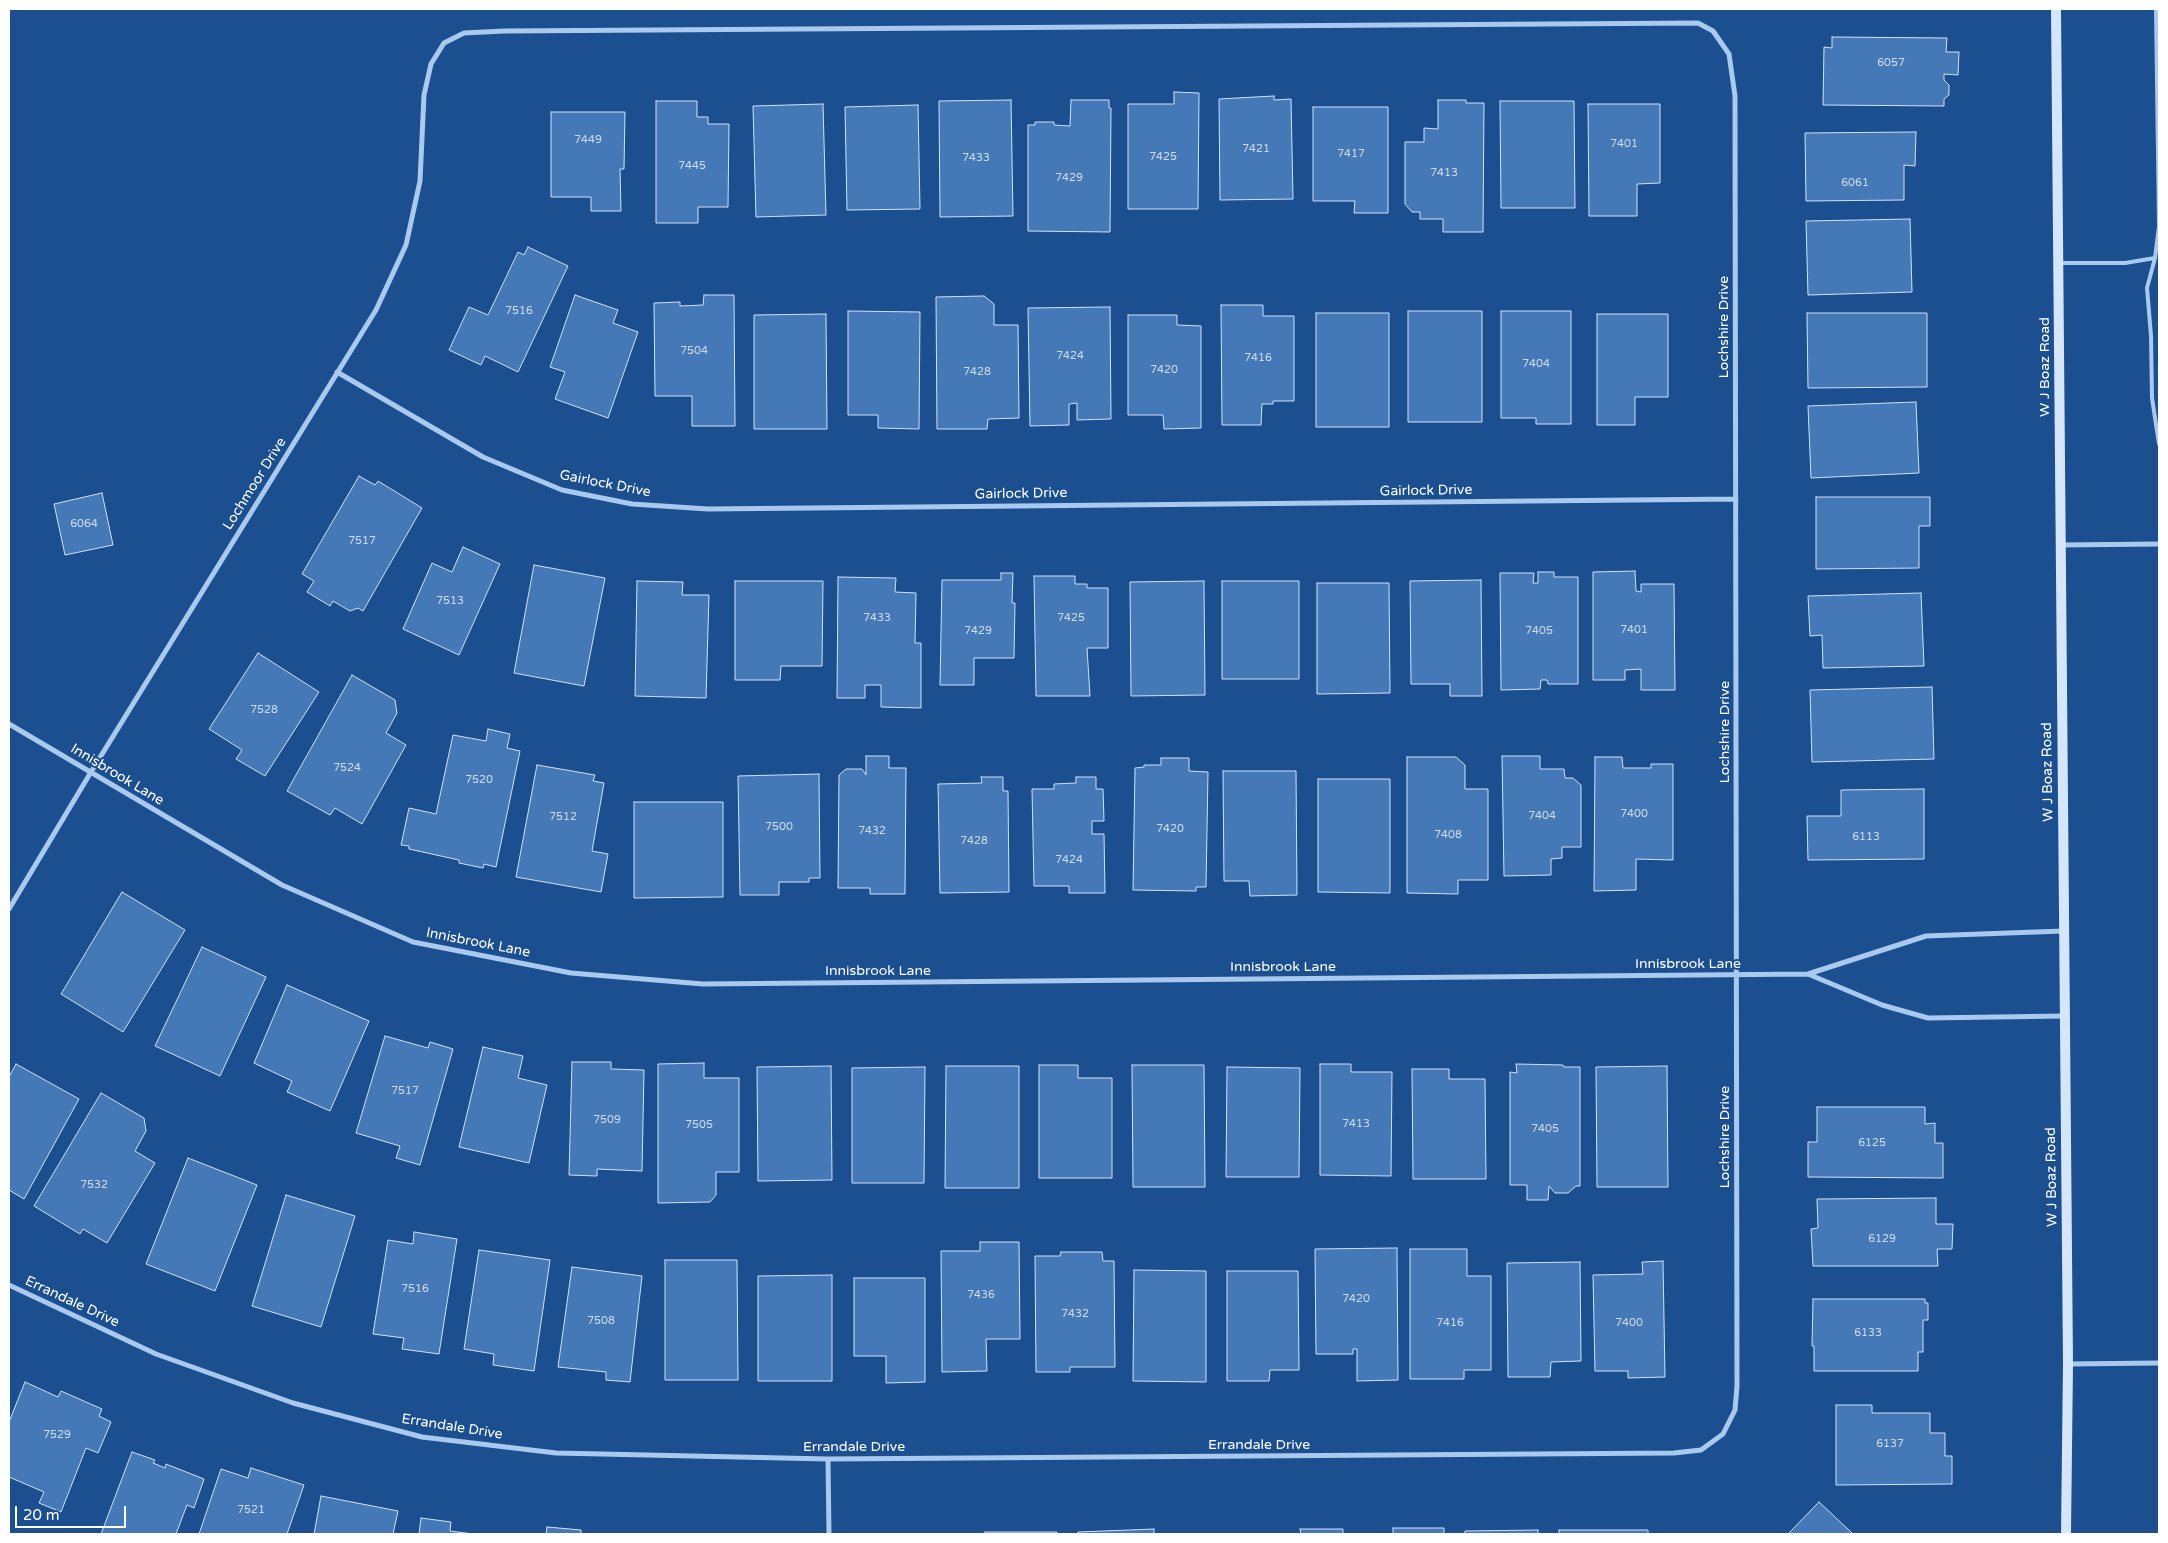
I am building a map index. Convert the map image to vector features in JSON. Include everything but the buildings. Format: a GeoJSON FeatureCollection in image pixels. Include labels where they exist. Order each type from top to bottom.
{"type":"FeatureCollection","features":[{"type":"Feature","properties":{"kind":"street","name":"W J Boaz Road"},"geometry":{"type":"LineString","coordinates":[[2056,9],[2068,1364],[2066,1534]]}},
{"type":"Feature","properties":{"kind":"street","name":"Lochmoor Drive"},"geometry":{"type":"LineString","coordinates":[[9,909],[91,772],[376,310],[406,245],[420,181],[424,95],[431,64],[444,43],[464,33],[504,30],[1698,23],[1713,31]]}},
{"type":"Feature","properties":{"kind":"street","name":"Lochshire Drive"},"geometry":{"type":"LineString","coordinates":[[1713,31],[1729,54],[1735,96],[1737,1386],[1735,1410],[1723,1434]]}},
{"type":"Feature","properties":{"kind":"street","name":"Gairlock Drive"},"geometry":{"type":"LineString","coordinates":[[337,372],[483,457],[562,490],[632,504],[708,509],[1736,499]]}},
{"type":"Feature","properties":{"kind":"street"},"geometry":{"type":"LineString","coordinates":[[2060,545],[2159,544]]}},
{"type":"Feature","properties":{"kind":"street","name":"Innisbrook Lane"},"geometry":{"type":"LineString","coordinates":[[9,724],[282,885],[413,942],[571,973],[703,984],[1808,974],[1926,936],[2063,931]]}},
{"type":"Feature","properties":{"kind":"street","name":"Innisbrook Lane"},"geometry":{"type":"LineString","coordinates":[[1808,974],[1882,1005],[1928,1018],[2064,1016]]}},
{"type":"Feature","properties":{"kind":"street","name":"Errandale Drive"},"geometry":{"type":"LineString","coordinates":[[9,1284],[156,1354],[293,1403],[422,1437],[556,1453],[828,1459],[1674,1454],[1702,1450],[1723,1434]]}},
{"type":"Feature","properties":{"kind":"street"},"geometry":{"type":"LineString","coordinates":[[2068,1364],[2159,1363]]}},
{"type":"Feature","properties":{"kind":"street"},"geometry":{"type":"LineString","coordinates":[[828,1459],[829,1534]]}},
{"type":"Feature","properties":{"kind":"lane"},"geometry":{"type":"LineString","coordinates":[[2156,9],[2159,226],[2155,258],[2147,288],[2151,336],[2152,398],[2159,444]]}},
{"type":"Feature","properties":{"kind":"lane"},"geometry":{"type":"LineString","coordinates":[[2157,75],[2159,70]]}},
{"type":"Feature","properties":{"kind":"lane"},"geometry":{"type":"LineString","coordinates":[[2058,263],[2125,263],[2155,258]]}}]}
